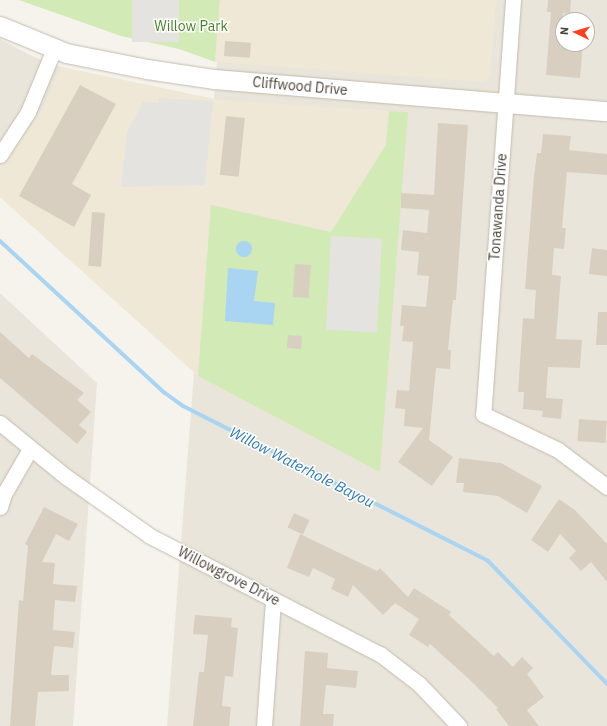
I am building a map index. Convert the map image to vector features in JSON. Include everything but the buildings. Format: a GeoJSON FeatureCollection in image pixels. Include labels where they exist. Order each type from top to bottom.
{"type":"FeatureCollection","features":[{"type":"Feature","properties":{"kind":"street","name":"Tonawanda Drive"},"geometry":{"type":"LineString","coordinates":[[513,0],[483,414],[558,450],[607,487]]}},
{"type":"Feature","properties":{"kind":"street","name":"Cliffwood Drive"},"geometry":{"type":"LineString","coordinates":[[0,26],[54,49],[104,61],[214,79],[607,111]]}},
{"type":"Feature","properties":{"kind":"street"},"geometry":{"type":"LineString","coordinates":[[0,155],[28,112],[54,49]]}},
{"type":"Feature","properties":{"kind":"street","name":"Willowgrove Drive"},"geometry":{"type":"LineString","coordinates":[[0,423],[30,450],[150,536],[380,654],[419,684],[459,726]]}},
{"type":"Feature","properties":{"kind":"street"},"geometry":{"type":"LineString","coordinates":[[0,507],[4,494],[30,450]]}},
{"type":"Feature","properties":{"kind":"street"},"geometry":{"type":"LineString","coordinates":[[264,726],[273,599]]}},
{"type":"Feature","properties":{"kind":"shaded area"},"geometry":{"type":"Polygon","coordinates":[[[132,0],[179,0],[179,42],[132,42],[132,0]]]}},
{"type":"Feature","properties":{"kind":"shaded area"},"geometry":{"type":"Polygon","coordinates":[[[220,0],[496,0],[490,77],[484,82],[215,62],[220,0]]]}},
{"type":"Feature","properties":{"kind":"shaded area"},"geometry":{"type":"Polygon","coordinates":[[[222,0],[607,0],[607,726],[167,726],[194,372],[0,197],[0,39],[32,56],[61,67],[214,99],[222,0]]]}},
{"type":"Feature","properties":{"kind":"shaded area"},"geometry":{"type":"Polygon","coordinates":[[[61,67],[219,100],[389,111],[386,145],[331,232],[211,205],[198,376],[0,197],[0,169],[44,107],[61,67]]]}},
{"type":"Feature","properties":{"kind":"shaded area"},"geometry":{"type":"Polygon","coordinates":[[[159,98],[213,101],[205,185],[121,187],[127,132],[143,102],[159,103],[159,98]]]}},
{"type":"Feature","properties":{"kind":"shaded area"},"geometry":{"type":"Polygon","coordinates":[[[331,236],[382,239],[377,333],[326,330],[331,236]]]}},
{"type":"Feature","properties":{"kind":"shaded area"},"geometry":{"type":"Polygon","coordinates":[[[0,293],[97,383],[73,726],[0,726],[0,293]]]}},
{"type":"Feature","properties":{"kind":"green space","name":"Willow Park"},"geometry":{"type":"Polygon","coordinates":[[[19,0],[220,0],[215,62],[179,49],[121,36],[19,0]]]}},
{"type":"Feature","properties":{"kind":"green space"},"geometry":{"type":"Polygon","coordinates":[[[389,111],[408,112],[380,472],[198,376],[211,205],[331,232],[386,145],[389,111]]]}},
{"type":"Feature","properties":{"kind":"water"},"geometry":{"type":"Polygon","coordinates":[[[244,241],[250,243],[252,249],[250,255],[244,257],[238,255],[236,249],[238,243],[244,241]]]}},
{"type":"Feature","properties":{"kind":"water"},"geometry":{"type":"Polygon","coordinates":[[[228,268],[258,271],[254,301],[275,303],[273,325],[225,321],[228,268]]]}},
{"type":"Feature","properties":{"kind":"waterway","name":"Willow Waterhole Bayou"},"geometry":{"type":"LineString","coordinates":[[0,241],[165,393],[183,406],[488,561],[607,684]]}}]}
